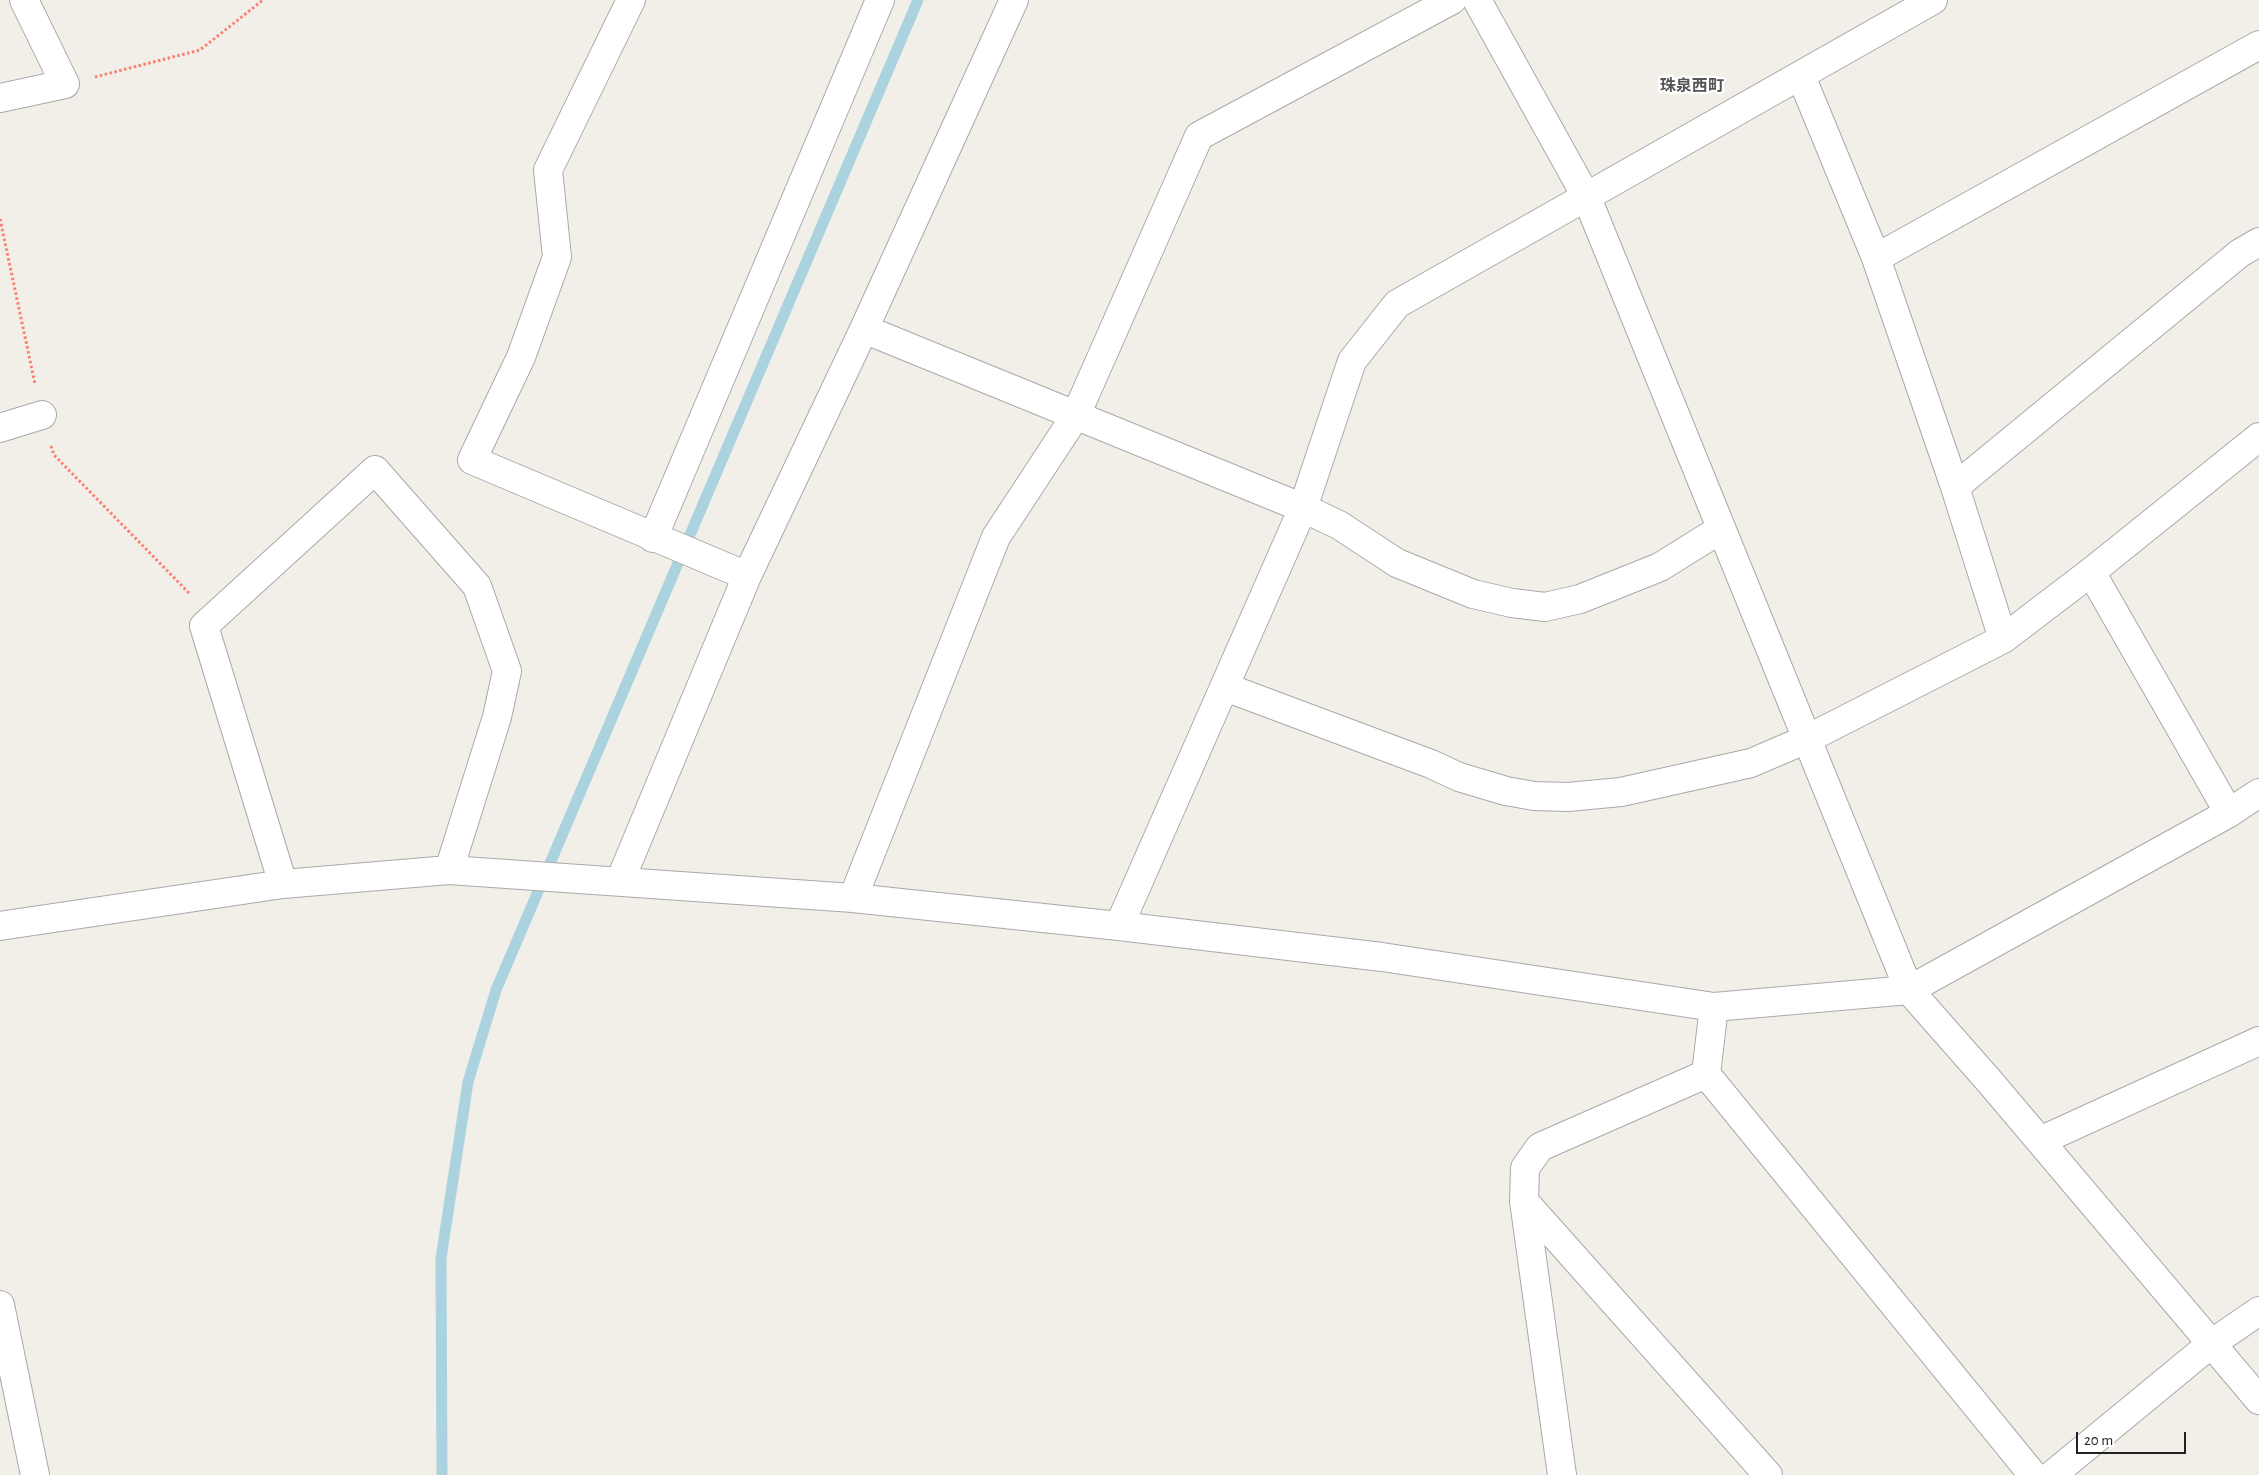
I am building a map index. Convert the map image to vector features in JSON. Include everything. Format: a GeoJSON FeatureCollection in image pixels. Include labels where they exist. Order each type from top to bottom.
{"type":"FeatureCollection","features":[{"type":"Feature","properties":{"kind":"street"},"geometry":{"type":"LineString","coordinates":[[0,98],[65,84],[24,0]]}},
{"type":"Feature","properties":{"kind":"street"},"geometry":{"type":"LineString","coordinates":[[631,0],[548,170],[557,257],[521,357],[472,460],[653,538],[747,576]]}},
{"type":"Feature","properties":{"kind":"street"},"geometry":{"type":"LineString","coordinates":[[653,538],[880,0]]}},
{"type":"Feature","properties":{"kind":"street"},"geometry":{"type":"LineString","coordinates":[[620,881],[747,576],[864,329],[1014,0]]}},
{"type":"Feature","properties":{"kind":"street"},"geometry":{"type":"LineString","coordinates":[[853,898],[996,537],[1076,415],[1199,136],[1452,0]]}},
{"type":"Feature","properties":{"kind":"street"},"geometry":{"type":"LineString","coordinates":[[1477,0],[1587,198],[1909,990],[2040,1141],[2259,1400]]}},
{"type":"Feature","properties":{"kind":"street"},"geometry":{"type":"LineString","coordinates":[[1119,926],[1303,508],[1352,361],[1397,304],[1587,198],[1933,0]]}},
{"type":"Feature","properties":{"kind":"street"},"geometry":{"type":"LineString","coordinates":[[1876,258],[2259,45]]}},
{"type":"Feature","properties":{"kind":"street"},"geometry":{"type":"LineString","coordinates":[[1800,76],[1876,258],[1955,487],[2003,639]]}},
{"type":"Feature","properties":{"kind":"street"},"geometry":{"type":"LineString","coordinates":[[1955,487],[2240,253],[2259,242]]}},
{"type":"Feature","properties":{"kind":"street"},"geometry":{"type":"LineString","coordinates":[[864,329],[1303,508],[1339,526],[1397,563],[1472,594],[1512,603],[1545,607],[1580,599],[1660,567],[1721,529]]}},
{"type":"Feature","properties":{"kind":"street"},"geometry":{"type":"LineString","coordinates":[[0,428],[42,415]]}},
{"type":"Feature","properties":{"kind":"street"},"geometry":{"type":"LineString","coordinates":[[1225,688],[1431,764],[1459,777],[1506,791],[1534,796],[1568,798],[1621,792],[1751,763],[1807,739],[2003,639],[2091,572],[2259,437]]}},
{"type":"Feature","properties":{"kind":"street"},"geometry":{"type":"LineString","coordinates":[[283,884],[204,626],[375,470],[477,586],[507,671],[496,717],[448,870]]}},
{"type":"Feature","properties":{"kind":"street"},"geometry":{"type":"LineString","coordinates":[[2091,572],[2229,812]]}},
{"type":"Feature","properties":{"kind":"street"},"geometry":{"type":"LineString","coordinates":[[0,926],[283,884],[448,870],[853,898],[1119,926],[1382,957],[1714,1007],[1909,990],[2229,812],[2259,793]]}},
{"type":"Feature","properties":{"kind":"street"},"geometry":{"type":"LineString","coordinates":[[1714,1007],[1706,1074],[2034,1475]]}},
{"type":"Feature","properties":{"kind":"street"},"geometry":{"type":"LineString","coordinates":[[2040,1141],[2259,1041]]}},
{"type":"Feature","properties":{"kind":"street"},"geometry":{"type":"LineString","coordinates":[[1562,1475],[1524,1201],[1525,1168],[1540,1147],[1706,1074]]}},
{"type":"Feature","properties":{"kind":"street"},"geometry":{"type":"LineString","coordinates":[[1524,1201],[1768,1475]]}},
{"type":"Feature","properties":{"kind":"street"},"geometry":{"type":"LineString","coordinates":[[0,1305],[35,1475]]}},
{"type":"Feature","properties":{"kind":"street"},"geometry":{"type":"LineString","coordinates":[[2052,1475],[2211,1344],[2259,1311]]}},
{"type":"Feature","properties":{"kind":"path"},"geometry":{"type":"LineString","coordinates":[[65,84],[200,50],[263,0]]}},
{"type":"Feature","properties":{"kind":"path"},"geometry":{"type":"LineString","coordinates":[[0,219],[42,415],[54,455],[213,618]]}},
{"type":"Feature","properties":{"kind":"waterway"},"geometry":{"type":"LineString","coordinates":[[442,1475],[441,1258],[468,1082],[496,990],[918,0]]}},
{"type":"Feature","properties":{"kind":"district","name":"珠泉西町"},"geometry":{"type":"Point","coordinates":[1692,86]}}]}
